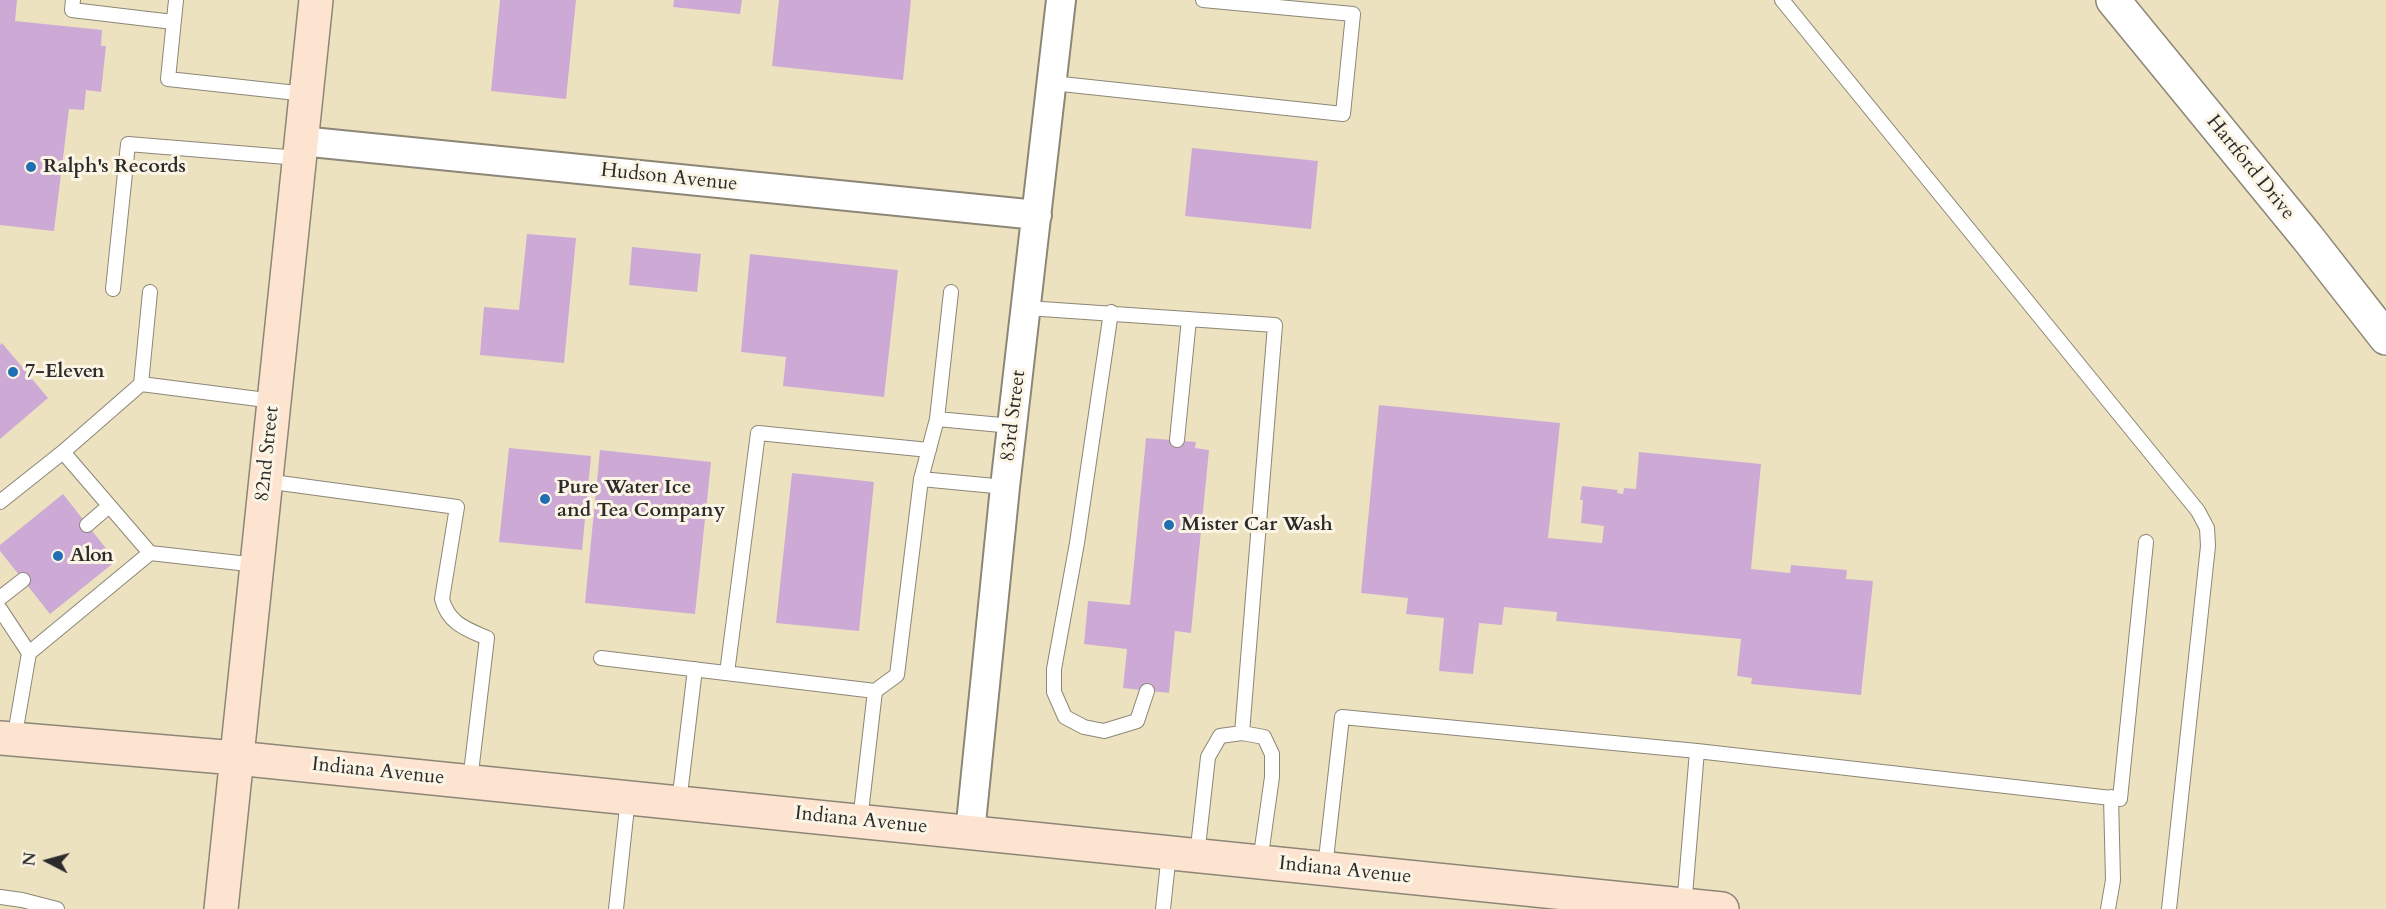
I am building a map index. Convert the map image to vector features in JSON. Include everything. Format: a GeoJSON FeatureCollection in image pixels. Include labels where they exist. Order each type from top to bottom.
{"type":"FeatureCollection","features":[{"type":"Feature","properties":{"kind":"main road","name":"82nd Street"},"geometry":{"type":"LineString","coordinates":[[221,909],[316,0]]}},
{"type":"Feature","properties":{"kind":"main road","name":"Indiana Avenue"},"geometry":{"type":"LineString","coordinates":[[7,739],[470,781],[1684,907],[1722,909]]}},
{"type":"Feature","properties":{"kind":"street","name":"83rd Street"},"geometry":{"type":"LineString","coordinates":[[970,833],[1005,487],[1061,0]]}},
{"type":"Feature","properties":{"kind":"street","name":"Hartford Drive"},"geometry":{"type":"LineString","coordinates":[[2113,0],[2307,237],[2386,338]]}},
{"type":"Feature","properties":{"kind":"street","name":"Hudson Avenue"},"geometry":{"type":"LineString","coordinates":[[300,149],[1037,215]]}},
{"type":"Feature","properties":{"kind":"lane"},"geometry":{"type":"LineString","coordinates":[[73,0],[72,10],[173,22]]}},
{"type":"Feature","properties":{"kind":"lane"},"geometry":{"type":"LineString","coordinates":[[176,0],[168,79],[306,94]]}},
{"type":"Feature","properties":{"kind":"lane"},"geometry":{"type":"LineString","coordinates":[[1052,83],[1342,114],[1353,14],[1203,0]]}},
{"type":"Feature","properties":{"kind":"lane"},"geometry":{"type":"LineString","coordinates":[[1782,0],[2198,511],[2207,528],[2208,546],[2169,909]]}},
{"type":"Feature","properties":{"kind":"lane"},"geometry":{"type":"LineString","coordinates":[[113,289],[128,144],[300,149]]}},
{"type":"Feature","properties":{"kind":"lane"},"geometry":{"type":"LineString","coordinates":[[601,658],[875,691],[897,675],[921,479],[937,419],[951,291]]}},
{"type":"Feature","properties":{"kind":"lane"},"geometry":{"type":"LineString","coordinates":[[0,502],[63,452],[141,384],[150,292]]}},
{"type":"Feature","properties":{"kind":"lane"},"geometry":{"type":"LineString","coordinates":[[1027,308],[1275,325],[1242,733]]}},
{"type":"Feature","properties":{"kind":"lane"},"geometry":{"type":"LineString","coordinates":[[1111,312],[1077,543],[1054,669],[1054,692],[1065,717],[1084,727],[1104,731],[1137,721],[1147,691]]}},
{"type":"Feature","properties":{"kind":"lane"},"geometry":{"type":"LineString","coordinates":[[1177,440],[1189,319]]}},
{"type":"Feature","properties":{"kind":"lane"},"geometry":{"type":"LineString","coordinates":[[141,384],[274,401]]}},
{"type":"Feature","properties":{"kind":"lane"},"geometry":{"type":"LineString","coordinates":[[937,419],[1012,426]]}},
{"type":"Feature","properties":{"kind":"lane"},"geometry":{"type":"LineString","coordinates":[[728,673],[758,433],[929,450]]}},
{"type":"Feature","properties":{"kind":"lane"},"geometry":{"type":"LineString","coordinates":[[63,452],[150,553],[257,565]]}},
{"type":"Feature","properties":{"kind":"lane"},"geometry":{"type":"LineString","coordinates":[[921,479],[1005,487]]}},
{"type":"Feature","properties":{"kind":"lane"},"geometry":{"type":"LineString","coordinates":[[266,481],[457,507],[442,599],[445,610],[452,620],[487,638],[470,781]]}},
{"type":"Feature","properties":{"kind":"lane"},"geometry":{"type":"LineString","coordinates":[[87,525],[109,506]]}},
{"type":"Feature","properties":{"kind":"lane"},"geometry":{"type":"LineString","coordinates":[[1325,868],[1342,717],[1696,751],[2120,798],[2146,542]]}},
{"type":"Feature","properties":{"kind":"lane"},"geometry":{"type":"LineString","coordinates":[[7,739],[29,653],[150,553]]}},
{"type":"Feature","properties":{"kind":"lane"},"geometry":{"type":"LineString","coordinates":[[0,598],[23,580]]}},
{"type":"Feature","properties":{"kind":"lane"},"geometry":{"type":"LineString","coordinates":[[0,609],[29,653]]}},
{"type":"Feature","properties":{"kind":"lane"},"geometry":{"type":"LineString","coordinates":[[679,803],[695,669]]}},
{"type":"Feature","properties":{"kind":"lane"},"geometry":{"type":"LineString","coordinates":[[860,821],[875,691]]}},
{"type":"Feature","properties":{"kind":"lane"},"geometry":{"type":"LineString","coordinates":[[1163,909],[1183,854],[1208,756],[1220,736],[1242,733],[1264,737],[1272,754],[1272,777],[1260,862]]}},
{"type":"Feature","properties":{"kind":"lane"},"geometry":{"type":"LineString","coordinates":[[1684,907],[1696,751]]}},
{"type":"Feature","properties":{"kind":"lane"},"geometry":{"type":"LineString","coordinates":[[2108,909],[2112,880],[2111,797]]}},
{"type":"Feature","properties":{"kind":"lane"},"geometry":{"type":"LineString","coordinates":[[616,909],[628,798]]}},
{"type":"Feature","properties":{"kind":"lane"},"geometry":{"type":"LineString","coordinates":[[0,897],[57,909]]}},
{"type":"Feature","properties":{"kind":"building"},"geometry":{"type":"Polygon","coordinates":[[[0,0],[17,0],[15,21],[102,30],[101,46],[106,46],[101,92],[86,90],[84,110],[69,109],[54,231],[0,225],[0,0]]]}},
{"type":"Feature","properties":{"kind":"building"},"geometry":{"type":"Polygon","coordinates":[[[500,0],[576,0],[566,99],[491,91],[500,0]]]}},
{"type":"Feature","properties":{"kind":"building"},"geometry":{"type":"Polygon","coordinates":[[[674,0],[742,0],[740,14],[673,7],[674,0]]]}},
{"type":"Feature","properties":{"kind":"building"},"geometry":{"type":"Polygon","coordinates":[[[779,0],[911,0],[903,80],[772,66],[779,0]]]}},
{"type":"Feature","properties":{"kind":"building"},"geometry":{"type":"Polygon","coordinates":[[[1192,148],[1318,161],[1311,229],[1185,216],[1192,148]]]}},
{"type":"Feature","properties":{"kind":"building"},"geometry":{"type":"Polygon","coordinates":[[[527,234],[576,238],[564,363],[480,355],[484,307],[519,310],[527,234]]]}},
{"type":"Feature","properties":{"kind":"building"},"geometry":{"type":"Polygon","coordinates":[[[632,247],[701,254],[697,292],[629,285],[632,247]]]}},
{"type":"Feature","properties":{"kind":"building"},"geometry":{"type":"Polygon","coordinates":[[[750,254],[898,270],[884,397],[783,386],[786,357],[741,352],[750,254]]]}},
{"type":"Feature","properties":{"kind":"building","name":"7-Eleven"},"geometry":{"type":"Polygon","coordinates":[[[2,343],[48,398],[0,439],[0,345],[2,343]]]}},
{"type":"Feature","properties":{"kind":"building"},"geometry":{"type":"Polygon","coordinates":[[[1379,405],[1560,423],[1548,538],[1602,543],[1604,526],[1581,523],[1582,486],[1618,490],[1617,493],[1623,494],[1624,488],[1636,489],[1639,452],[1761,464],[1751,569],[1790,573],[1791,565],[1847,570],[1846,579],[1873,581],[1861,695],[1751,684],[1752,678],[1737,676],[1741,639],[1556,621],[1557,612],[1504,607],[1502,625],[1479,623],[1473,674],[1439,671],[1444,618],[1406,614],[1408,598],[1361,593],[1379,405]]]}},
{"type":"Feature","properties":{"kind":"building","name":"Mister Car Wash"},"geometry":{"type":"Polygon","coordinates":[[[1146,438],[1196,442],[1195,448],[1209,450],[1191,633],[1175,631],[1169,693],[1123,688],[1127,649],[1084,644],[1088,601],[1130,605],[1146,438]]]}},
{"type":"Feature","properties":{"kind":"building","name":"Pure Water Ice and Tea Company"},"geometry":{"type":"Polygon","coordinates":[[[509,448],[591,456],[582,550],[499,542],[509,448]]]}},
{"type":"Feature","properties":{"kind":"building"},"geometry":{"type":"Polygon","coordinates":[[[600,450],[711,462],[695,614],[585,603],[600,450]]]}},
{"type":"Feature","properties":{"kind":"building"},"geometry":{"type":"Polygon","coordinates":[[[792,473],[874,482],[859,631],[776,623],[792,473]]]}},
{"type":"Feature","properties":{"kind":"building","name":"Alon"},"geometry":{"type":"Polygon","coordinates":[[[63,494],[116,561],[50,614],[0,551],[0,545],[63,494]]]}},
{"type":"Feature","properties":{"kind":"place","name":"Ralph's Records"},"geometry":{"type":"Point","coordinates":[31,167]}},
{"type":"Feature","properties":{"kind":"place","name":"7-Eleven"},"geometry":{"type":"Point","coordinates":[13,372]}},
{"type":"Feature","properties":{"kind":"place","name":"Pure Water Ice and Tea Company"},"geometry":{"type":"Point","coordinates":[545,499]}},
{"type":"Feature","properties":{"kind":"place","name":"Mister Car Wash"},"geometry":{"type":"Point","coordinates":[1169,525]}},
{"type":"Feature","properties":{"kind":"place","name":"Alon"},"geometry":{"type":"Point","coordinates":[58,556]}}]}
